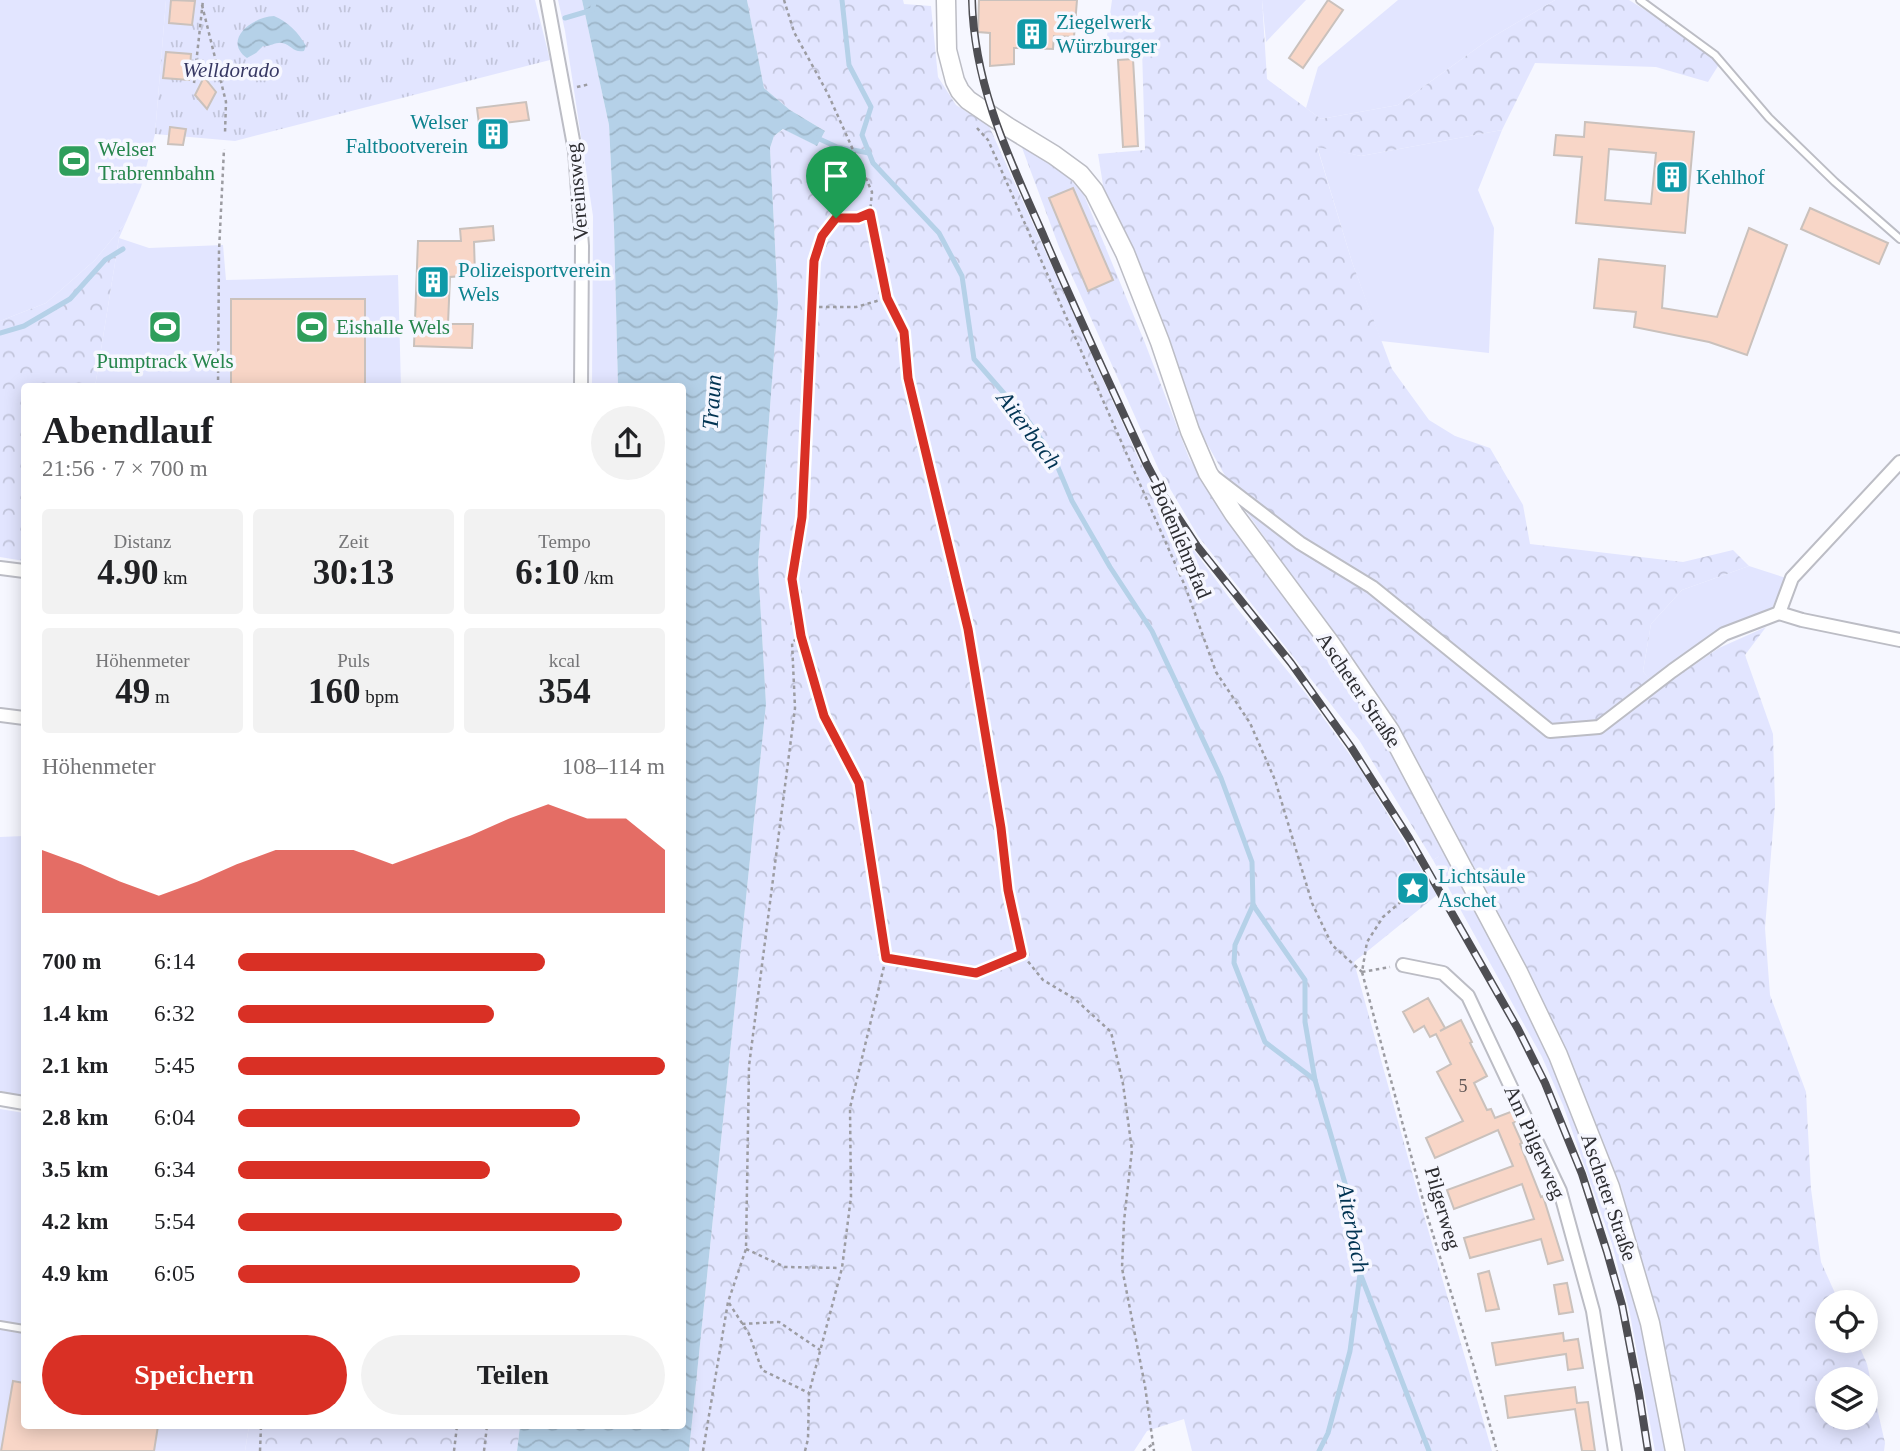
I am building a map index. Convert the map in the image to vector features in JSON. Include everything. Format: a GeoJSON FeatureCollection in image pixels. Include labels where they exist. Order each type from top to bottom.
{"type":"FeatureCollection","features":[{"type":"Feature","properties":{"kind":"main road","name":"Ascheter Straße"},"geometry":{"type":"LineString","coordinates":[[946,0],[947,50],[960,91],[968,100],[1008,127],[1055,155],[1080,174],[1094,191],[1125,253],[1208,473],[1234,514],[1330,643],[1390,731],[1518,972],[1558,1055],[1610,1187],[1650,1323],[1675,1451]]}},
{"type":"Feature","properties":{"kind":"street","name":"Vereinsweg"},"geometry":{"type":"LineString","coordinates":[[547,0],[575,151],[582,246],[581,383]]}},
{"type":"Feature","properties":{"kind":"street"},"geometry":{"type":"LineString","coordinates":[[1779,613],[1792,578],[1900,462]]}},
{"type":"Feature","properties":{"kind":"street"},"geometry":{"type":"LineString","coordinates":[[1208,473],[1300,543],[1373,587],[1550,731],[1599,727],[1724,634],[1779,613],[1900,640]]}},
{"type":"Feature","properties":{"kind":"street"},"geometry":{"type":"LineString","coordinates":[[0,568],[21,571]]}},
{"type":"Feature","properties":{"kind":"street"},"geometry":{"type":"LineString","coordinates":[[0,715],[21,718]]}},
{"type":"Feature","properties":{"kind":"street","name":"Am Pilgerweg"},"geometry":{"type":"LineString","coordinates":[[1403,965],[1443,972],[1468,996],[1560,1191],[1593,1311],[1615,1451]]}},
{"type":"Feature","properties":{"kind":"street"},"geometry":{"type":"LineString","coordinates":[[0,1099],[21,1102]]}},
{"type":"Feature","properties":{"kind":"lane"},"geometry":{"type":"LineString","coordinates":[[1640,0],[1714,55],[1779,127],[1835,183],[1900,239]]}},
{"type":"Feature","properties":{"kind":"lane"},"geometry":{"type":"LineString","coordinates":[[0,1325],[21,1328]]}},
{"type":"Feature","properties":{"kind":"path"},"geometry":{"type":"LineString","coordinates":[[784,0],[794,32],[828,93],[872,192],[870,213],[887,298],[904,332],[908,378],[968,629],[1001,828],[1008,890],[1022,954],[1043,980],[1076,999],[1111,1032],[1123,1084],[1132,1150],[1122,1268],[1145,1386],[1154,1451]]}},
{"type":"Feature","properties":{"kind":"path"},"geometry":{"type":"LineString","coordinates":[[194,83],[202,2]]}},
{"type":"Feature","properties":{"kind":"path"},"geometry":{"type":"LineString","coordinates":[[202,2],[226,102],[225,133]]}},
{"type":"Feature","properties":{"kind":"path","name":"Bodenlehrpfad"},"geometry":{"type":"LineString","coordinates":[[971,124],[988,140],[1185,586],[1216,671],[1250,723],[1275,780],[1312,903],[1332,945],[1362,972]]}},
{"type":"Feature","properties":{"kind":"path"},"geometry":{"type":"LineString","coordinates":[[218,383],[219,251],[224,149]]}},
{"type":"Feature","properties":{"kind":"path"},"geometry":{"type":"LineString","coordinates":[[805,1451],[808,1439],[809,1392],[842,1268],[851,1197],[850,1108],[886,958],[859,783],[824,716],[801,636],[792,579],[802,517],[814,261],[822,236],[836,218],[858,218],[870,213]]}},
{"type":"Feature","properties":{"kind":"path"},"geometry":{"type":"LineString","coordinates":[[812,307],[856,307],[887,298]]}},
{"type":"Feature","properties":{"kind":"path"},"geometry":{"type":"LineString","coordinates":[[703,1451],[728,1302],[746,1249],[749,1066],[795,708],[792,642],[801,636]]}},
{"type":"Feature","properties":{"kind":"path"},"geometry":{"type":"LineString","coordinates":[[1403,965],[1362,972],[1367,942],[1383,917],[1416,888]]}},
{"type":"Feature","properties":{"kind":"path"},"geometry":{"type":"LineString","coordinates":[[886,958],[976,973],[1022,954]]}},
{"type":"Feature","properties":{"kind":"path","name":"Pilgerweg"},"geometry":{"type":"LineString","coordinates":[[1362,972],[1427,1215],[1497,1451]]}},
{"type":"Feature","properties":{"kind":"path"},"geometry":{"type":"LineString","coordinates":[[746,1249],[785,1267],[842,1268]]}},
{"type":"Feature","properties":{"kind":"path"},"geometry":{"type":"LineString","coordinates":[[728,1302],[749,1334],[762,1370],[809,1392]]}},
{"type":"Feature","properties":{"kind":"path"},"geometry":{"type":"LineString","coordinates":[[741,1324],[779,1322],[820,1350]]}},
{"type":"Feature","properties":{"kind":"path"},"geometry":{"type":"LineString","coordinates":[[260,1451],[261,1429]]}},
{"type":"Feature","properties":{"kind":"path"},"geometry":{"type":"LineString","coordinates":[[454,1451],[457,1429]]}},
{"type":"Feature","properties":{"kind":"path"},"geometry":{"type":"LineString","coordinates":[[484,1451],[487,1429]]}},
{"type":"Feature","properties":{"kind":"path"},"geometry":{"type":"LineString","coordinates":[[1143,1451],[1153,1444]]}},
{"type":"Feature","properties":{"kind":"green space","name":"Welser Trabrennbahn"},"geometry":{"type":"Polygon","coordinates":[[[0,0],[166,0],[155,134],[141,187],[126,222],[95,260],[46,303],[0,321],[0,0]]]}},
{"type":"Feature","properties":{"kind":"green space","name":"Welldorado"},"geometry":{"type":"Polygon","coordinates":[[[166,0],[535,0],[550,60],[235,141],[155,134],[166,0]]]}},
{"type":"Feature","properties":{"kind":"green space"},"geometry":{"type":"Polygon","coordinates":[[[558,0],[582,0],[609,125],[618,383],[592,383],[593,216],[558,0]]]}},
{"type":"Feature","properties":{"kind":"green space"},"geometry":{"type":"Polygon","coordinates":[[[747,0],[903,0],[904,4],[931,6],[938,77],[956,105],[989,126],[1139,460],[1173,522],[1236,607],[1307,695],[1360,769],[1437,895],[1354,962],[1492,1451],[1192,1451],[1184,1419],[1147,1431],[1134,1451],[689,1451],[766,704],[758,564],[778,303],[770,148],[774,136],[784,129],[817,146],[825,131],[790,110],[764,88],[747,0]]]}},
{"type":"Feature","properties":{"kind":"green space"},"geometry":{"type":"Polygon","coordinates":[[[1112,0],[1262,0],[1267,79],[1321,119],[1398,105],[1491,38],[1555,0],[1629,0],[1723,58],[1708,82],[1656,67],[1535,63],[1502,130],[1361,156],[1317,147],[1352,262],[1392,369],[1429,420],[1455,436],[1490,448],[1523,505],[1530,544],[1683,562],[1733,550],[1749,566],[1682,590],[1651,624],[1643,671],[1657,690],[1719,648],[1766,627],[1745,655],[1773,734],[1775,805],[1765,928],[1770,995],[1806,1092],[1811,1189],[1821,1262],[1834,1290],[1815,1290],[1815,1353],[1862,1353],[1868,1367],[1815,1367],[1815,1430],[1878,1430],[1878,1412],[1885,1443],[1884,1451],[1683,1451],[1658,1322],[1621,1187],[1557,1029],[1402,733],[1241,504],[1201,433],[1104,191],[1098,154],[1145,150],[1142,49],[1105,50],[1112,0]]]}},
{"type":"Feature","properties":{"kind":"green space"},"geometry":{"type":"Polygon","coordinates":[[[1262,0],[1306,0],[1266,42],[1262,0]]]}},
{"type":"Feature","properties":{"kind":"green space"},"geometry":{"type":"Polygon","coordinates":[[[1398,0],[1555,0],[1491,38],[1398,105],[1321,119],[1306,108],[1318,67],[1398,0]]]}},
{"type":"Feature","properties":{"kind":"green space"},"geometry":{"type":"Polygon","coordinates":[[[1502,130],[1478,190],[1494,228],[1489,353],[1381,341],[1352,262],[1317,146],[1361,156],[1502,130]]]}},
{"type":"Feature","properties":{"kind":"green space"},"geometry":{"type":"Polygon","coordinates":[[[1021,145],[1060,168],[1084,195],[1189,458],[1234,527],[1369,713],[1445,853],[1433,860],[1359,740],[1198,536],[1159,470],[1059,247],[1021,145]]]}},
{"type":"Feature","properties":{"kind":"green space"},"geometry":{"type":"Polygon","coordinates":[[[126,222],[119,238],[96,383],[21,383],[21,560],[0,557],[0,321],[46,303],[95,260],[126,222]]]}},
{"type":"Feature","properties":{"kind":"green space"},"geometry":{"type":"Polygon","coordinates":[[[119,238],[149,248],[223,245],[226,280],[398,275],[401,383],[96,383],[119,238]]]}},
{"type":"Feature","properties":{"kind":"green space"},"geometry":{"type":"Polygon","coordinates":[[[1749,566],[1786,578],[1772,608],[1719,637],[1652,684],[1643,671],[1651,624],[1682,590],[1749,566]]]}},
{"type":"Feature","properties":{"kind":"green space"},"geometry":{"type":"Polygon","coordinates":[[[21,836],[21,1095],[0,1091],[0,837],[21,836]]]}},
{"type":"Feature","properties":{"kind":"green space"},"geometry":{"type":"Polygon","coordinates":[[[1445,853],[1523,1000],[1557,1071],[1622,1253],[1638,1311],[1665,1451],[1655,1451],[1629,1309],[1612,1244],[1563,1105],[1542,1057],[1433,860],[1445,853]]]}},
{"type":"Feature","properties":{"kind":"green space"},"geometry":{"type":"Polygon","coordinates":[[[0,1109],[21,1112],[21,1429],[249,1429],[245,1451],[0,1451],[0,1109]]]}},
{"type":"Feature","properties":{"kind":"green space"},"geometry":{"type":"Polygon","coordinates":[[[249,1429],[520,1429],[517,1451],[245,1451],[249,1429]]]}},
{"type":"Feature","properties":{"kind":"water","name":"Traun"},"geometry":{"type":"Polygon","coordinates":[[[582,0],[747,0],[764,88],[790,110],[825,131],[817,146],[783,129],[774,136],[770,148],[778,303],[758,564],[766,704],[689,1451],[517,1451],[520,1429],[686,1429],[686,383],[618,383],[609,125],[582,0]]]}},
{"type":"Feature","properties":{"kind":"water"},"geometry":{"type":"Polygon","coordinates":[[[274,16],[296,32],[306,46],[304,51],[297,51],[279,43],[263,46],[247,58],[240,51],[239,37],[257,20],[274,16]]]}},
{"type":"Feature","properties":{"kind":"building"},"geometry":{"type":"Polygon","coordinates":[[[171,0],[195,1],[192,25],[169,23],[171,0]]]}},
{"type":"Feature","properties":{"kind":"building","name":"Ziegelwerk Würzburger"},"geometry":{"type":"Polygon","coordinates":[[[979,0],[1077,0],[1074,37],[1054,36],[1053,49],[1014,48],[1014,64],[990,66],[990,33],[978,32],[979,0]]]}},
{"type":"Feature","properties":{"kind":"building"},"geometry":{"type":"Polygon","coordinates":[[[1328,0],[1343,10],[1303,68],[1289,58],[1328,0]]]}},
{"type":"Feature","properties":{"kind":"building"},"geometry":{"type":"Polygon","coordinates":[[[166,52],[191,54],[189,80],[163,78],[166,52]]]}},
{"type":"Feature","properties":{"kind":"building"},"geometry":{"type":"Polygon","coordinates":[[[1133,59],[1138,146],[1123,147],[1118,60],[1133,59]]]}},
{"type":"Feature","properties":{"kind":"building"},"geometry":{"type":"Polygon","coordinates":[[[204,77],[216,92],[207,109],[195,95],[204,77]]]}},
{"type":"Feature","properties":{"kind":"building","name":"Welser Faltbootverein"},"geometry":{"type":"Polygon","coordinates":[[[526,102],[529,120],[504,123],[506,145],[482,148],[477,108],[526,102]]]}},
{"type":"Feature","properties":{"kind":"building","name":"Kehlhof"},"geometry":{"type":"Polygon","coordinates":[[[1585,122],[1694,132],[1685,233],[1576,223],[1582,157],[1554,155],[1556,135],[1584,137],[1585,122]],[[1609,149],[1605,200],[1651,204],[1656,153],[1609,149]]]}},
{"type":"Feature","properties":{"kind":"building"},"geometry":{"type":"Polygon","coordinates":[[[170,127],[186,129],[183,145],[168,144],[170,127]]]}},
{"type":"Feature","properties":{"kind":"building"},"geometry":{"type":"Polygon","coordinates":[[[1073,188],[1113,280],[1088,291],[1049,198],[1073,188]]]}},
{"type":"Feature","properties":{"kind":"building"},"geometry":{"type":"Polygon","coordinates":[[[1810,208],[1888,243],[1879,264],[1801,229],[1810,208]]]}},
{"type":"Feature","properties":{"kind":"building","name":"Polizeisportverein Wels"},"geometry":{"type":"Polygon","coordinates":[[[493,226],[494,240],[474,242],[475,275],[450,277],[448,324],[473,324],[472,348],[414,346],[418,241],[461,241],[460,229],[493,226]]]}},
{"type":"Feature","properties":{"kind":"building"},"geometry":{"type":"Polygon","coordinates":[[[1749,228],[1787,245],[1747,355],[1709,342],[1634,327],[1636,312],[1594,308],[1599,259],[1665,266],[1662,308],[1717,317],[1749,228]]]}},
{"type":"Feature","properties":{"kind":"building","name":"Eishalle Wels"},"geometry":{"type":"Polygon","coordinates":[[[231,299],[365,299],[365,383],[231,383],[231,299]]]}},
{"type":"Feature","properties":{"kind":"building"},"geometry":{"type":"Polygon","coordinates":[[[1428,998],[1445,1028],[1440,1031],[1461,1020],[1487,1076],[1474,1083],[1487,1110],[1491,1109],[1495,1118],[1513,1111],[1517,1121],[1513,1123],[1522,1143],[1520,1144],[1541,1197],[1543,1196],[1563,1260],[1548,1264],[1541,1239],[1470,1258],[1464,1238],[1534,1219],[1522,1184],[1454,1209],[1447,1190],[1513,1166],[1498,1130],[1435,1158],[1426,1138],[1463,1121],[1437,1072],[1451,1064],[1436,1034],[1430,1037],[1424,1026],[1414,1032],[1403,1012],[1428,998]]]}},
{"type":"Feature","properties":{"kind":"building"},"geometry":{"type":"Polygon","coordinates":[[[1489,1271],[1499,1309],[1486,1311],[1478,1274],[1489,1271]]]}},
{"type":"Feature","properties":{"kind":"building"},"geometry":{"type":"Polygon","coordinates":[[[1567,1283],[1573,1312],[1559,1314],[1554,1285],[1567,1283]]]}},
{"type":"Feature","properties":{"kind":"building"},"geometry":{"type":"Polygon","coordinates":[[[1563,1333],[1564,1341],[1578,1339],[1583,1368],[1568,1370],[1566,1354],[1496,1365],[1492,1343],[1563,1333]]]}},
{"type":"Feature","properties":{"kind":"building"},"geometry":{"type":"Polygon","coordinates":[[[13,1381],[21,1382],[21,1429],[158,1429],[154,1451],[1,1451],[13,1381]]]}},
{"type":"Feature","properties":{"kind":"building"},"geometry":{"type":"Polygon","coordinates":[[[1575,1387],[1577,1403],[1588,1402],[1595,1451],[1582,1451],[1575,1409],[1508,1418],[1505,1396],[1575,1387]]]}},
{"type":"Feature","properties":{"kind":"waterway"},"geometry":{"type":"LineString","coordinates":[[565,18],[592,10],[595,0]]}},
{"type":"Feature","properties":{"kind":"waterway","name":"Aiterbach"},"geometry":{"type":"LineString","coordinates":[[842,0],[849,65],[871,107],[862,135],[873,163],[939,233],[962,276],[974,359],[1029,422],[1054,458],[1072,501],[1110,567],[1152,631],[1221,778],[1252,862],[1253,905],[1305,980],[1305,1022],[1315,1080],[1351,1204],[1360,1273],[1429,1451]]}},
{"type":"Feature","properties":{"kind":"waterway"},"geometry":{"type":"LineString","coordinates":[[815,137],[837,147],[869,153]]}},
{"type":"Feature","properties":{"kind":"waterway"},"geometry":{"type":"LineString","coordinates":[[0,333],[24,326],[70,299],[105,260],[123,249]]}},
{"type":"Feature","properties":{"kind":"waterway","name":"Aiterbach"},"geometry":{"type":"LineString","coordinates":[[1253,905],[1235,945],[1234,963],[1265,1042],[1315,1080]]}},
{"type":"Feature","properties":{"kind":"waterway"},"geometry":{"type":"LineString","coordinates":[[1319,1451],[1328,1433],[1350,1351],[1360,1274]]}},
{"type":"Feature","properties":{"kind":"railway"},"geometry":{"type":"LineString","coordinates":[[972,0],[979,63],[996,122],[1069,294],[1147,465],[1197,546],[1291,663],[1351,747],[1409,838],[1518,1029],[1545,1083],[1582,1174],[1622,1305],[1648,1451]]}},
{"type":"Feature","properties":{"kind":"place","name":"Ziegelwerk Würzburger"},"geometry":{"type":"Point","coordinates":[1032,34]}},
{"type":"Feature","properties":{"kind":"place","name":"Welser Faltbootverein"},"geometry":{"type":"Point","coordinates":[493,134]}},
{"type":"Feature","properties":{"kind":"place","name":"Welser Trabrennbahn"},"geometry":{"type":"Point","coordinates":[74,161]}},
{"type":"Feature","properties":{"kind":"place","name":"Kehlhof"},"geometry":{"type":"Point","coordinates":[1672,177]}},
{"type":"Feature","properties":{"kind":"place","name":"Polizeisportverein Wels"},"geometry":{"type":"Point","coordinates":[433,282]}},
{"type":"Feature","properties":{"kind":"place","name":"Pumptrack Wels"},"geometry":{"type":"Point","coordinates":[165,327]}},
{"type":"Feature","properties":{"kind":"place","name":"Eishalle Wels"},"geometry":{"type":"Point","coordinates":[312,327]}},
{"type":"Feature","properties":{"kind":"place","name":"Lichtsäule Aschet"},"geometry":{"type":"Point","coordinates":[1413,888]}},
{"type":"Feature","properties":{"kind":"route"},"geometry":{"type":"LineString","coordinates":[[870,213],[887,298],[904,332],[908,378],[968,629],[1001,828],[1008,890],[1022,954],[976,973],[886,958],[859,783],[824,716],[801,636],[792,579],[802,517],[814,261],[822,236],[836,218],[858,218],[870,213]]}}]}
